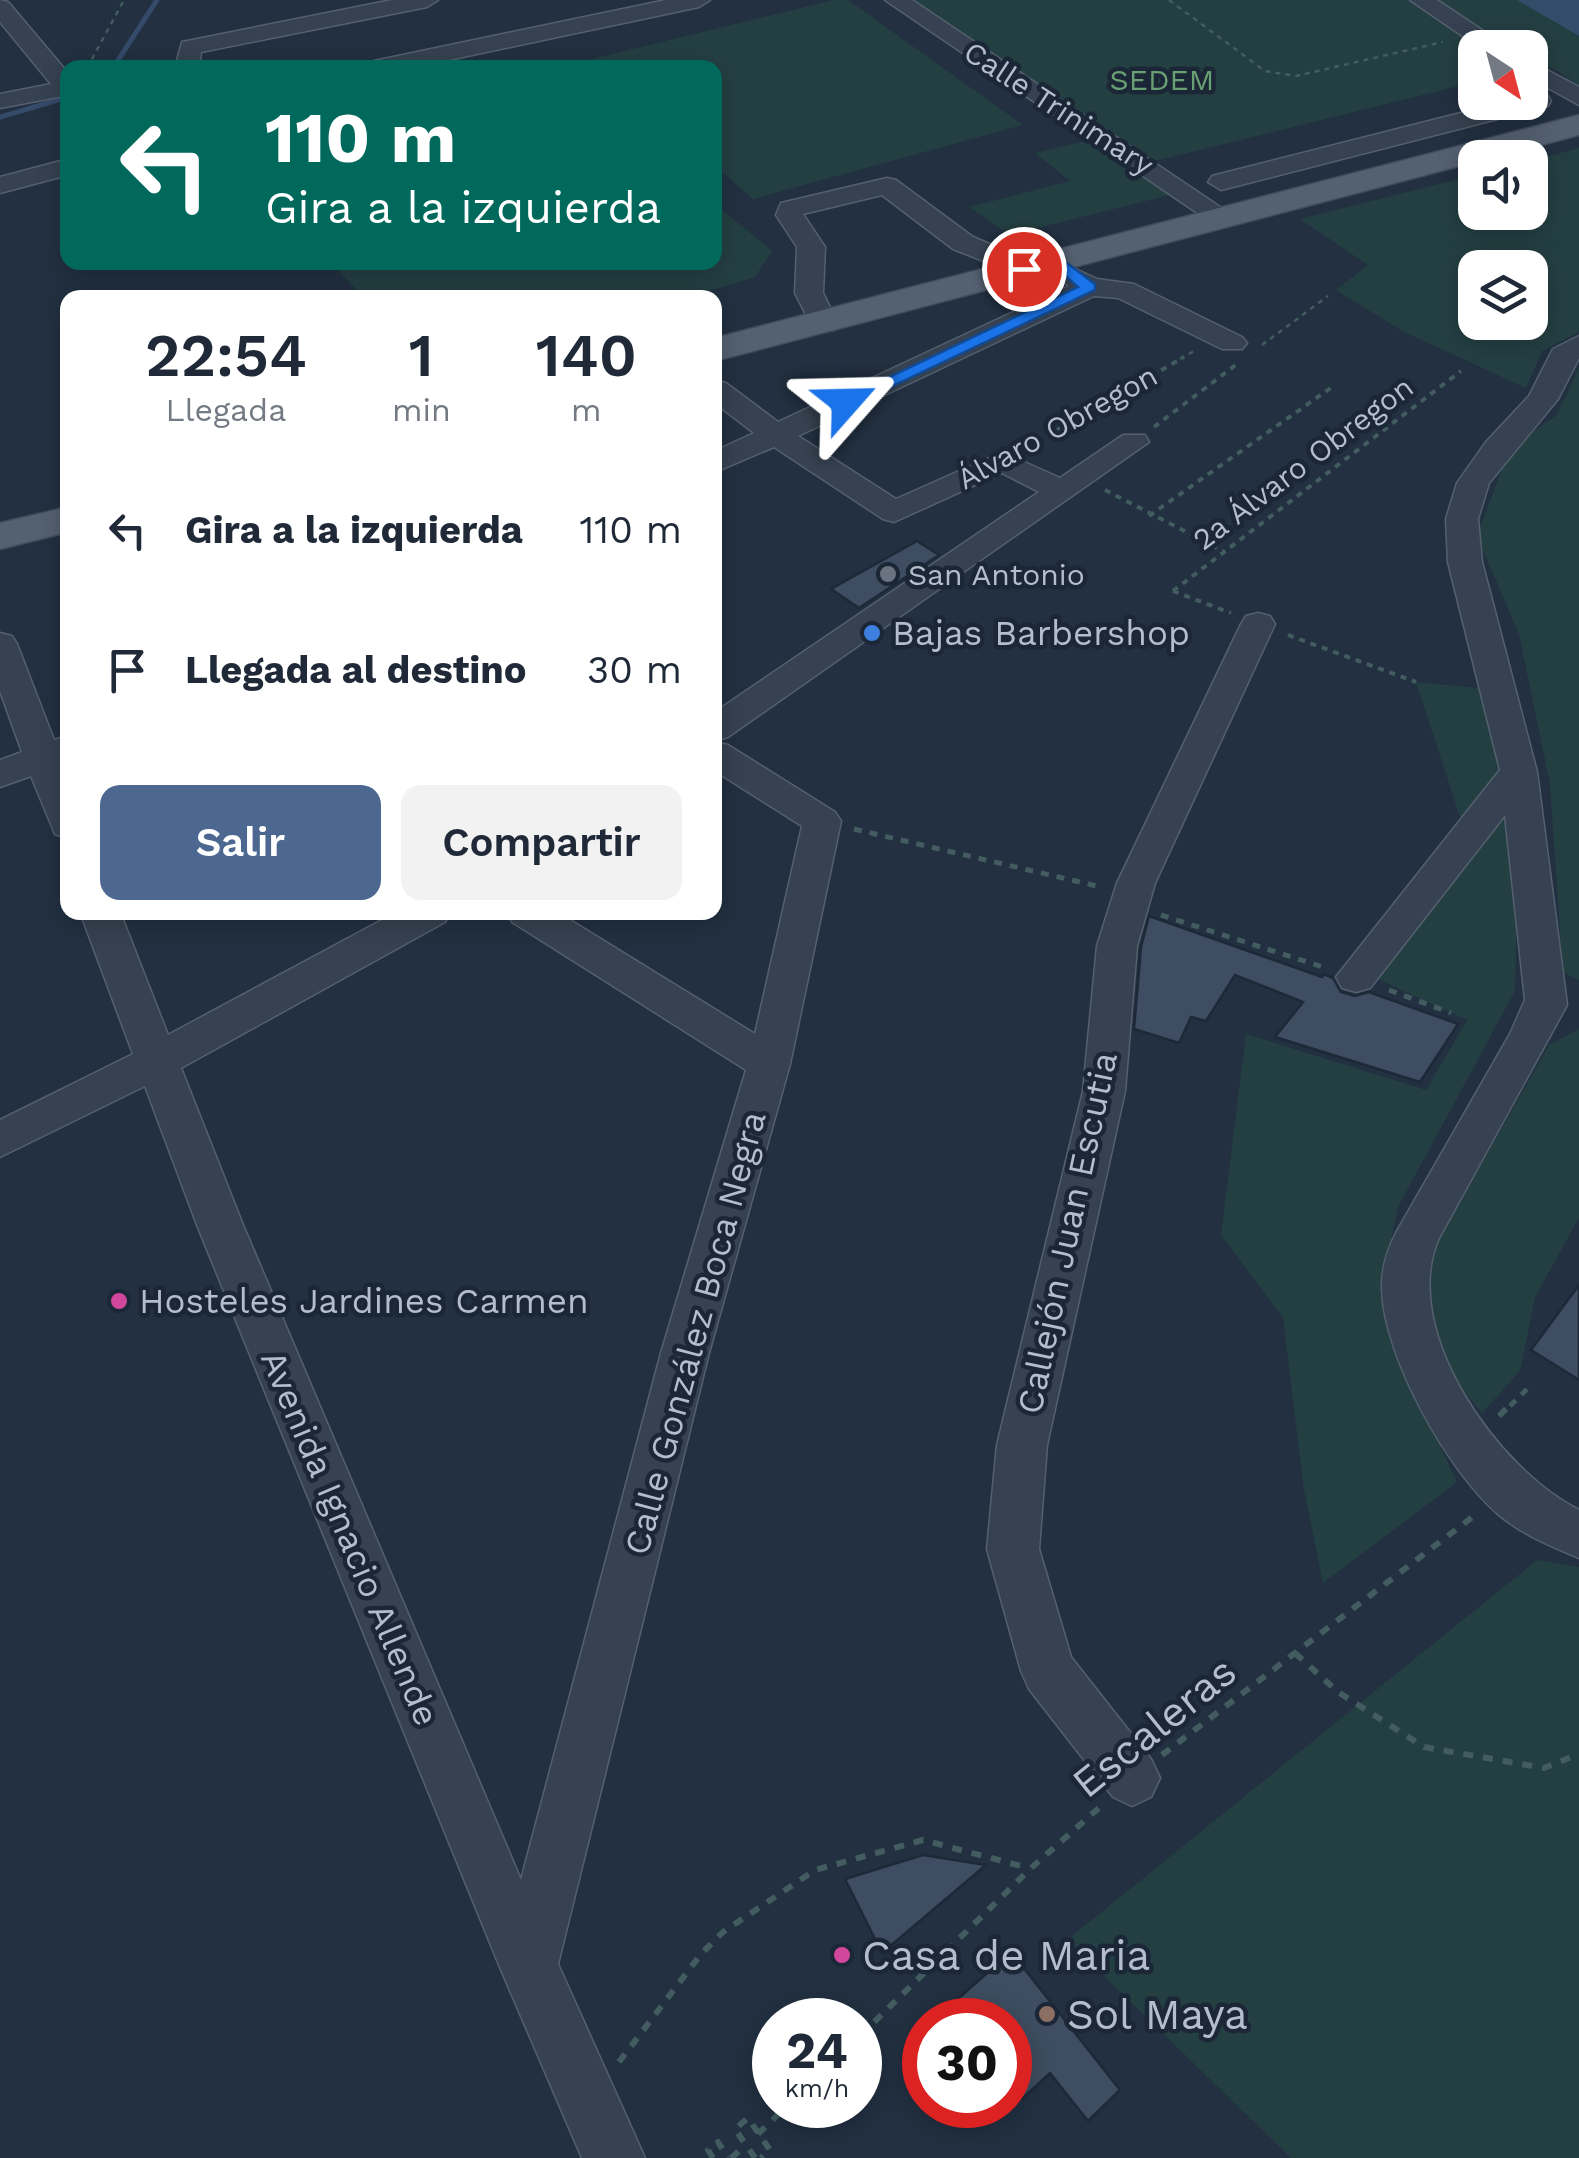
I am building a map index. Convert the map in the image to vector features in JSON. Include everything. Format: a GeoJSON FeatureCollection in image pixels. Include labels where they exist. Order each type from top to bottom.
{"type":"FeatureCollection","features":[{"type":"Feature","properties":{"kind":"main road"},"geometry":{"type":"LineString","coordinates":[[722,355],[894,328],[1061,274],[1227,204],[1579,124]]}},
{"type":"Feature","properties":{"kind":"main road"},"geometry":{"type":"LineString","coordinates":[[1548,154],[1579,146]]}},
{"type":"Feature","properties":{"kind":"main road"},"geometry":{"type":"LineString","coordinates":[[722,354],[824,324],[1061,274],[1458,178]]}},
{"type":"Feature","properties":{"kind":"main road"},"geometry":{"type":"LineString","coordinates":[[0,536],[60,521]]}},
{"type":"Feature","properties":{"kind":"main road"},"geometry":{"type":"LineString","coordinates":[[0,560],[60,545]]}},
{"type":"Feature","properties":{"kind":"street"},"geometry":{"type":"LineString","coordinates":[[24,0],[0,7],[60,80]]}},
{"type":"Feature","properties":{"kind":"street"},"geometry":{"type":"LineString","coordinates":[[188,57],[426,0]]}},
{"type":"Feature","properties":{"kind":"street"},"geometry":{"type":"LineString","coordinates":[[564,0],[589,23]]}},
{"type":"Feature","properties":{"kind":"street"},"geometry":{"type":"LineString","coordinates":[[401,5],[454,60],[589,23],[699,0]]}},
{"type":"Feature","properties":{"kind":"street","name":"Calle Trinimary"},"geometry":{"type":"LineString","coordinates":[[896,0],[1227,204]]}},
{"type":"Feature","properties":{"kind":"street"},"geometry":{"type":"LineString","coordinates":[[1420,0],[1469,30]]}},
{"type":"Feature","properties":{"kind":"street"},"geometry":{"type":"LineString","coordinates":[[1548,79],[1579,98]]}},
{"type":"Feature","properties":{"kind":"street"},"geometry":{"type":"LineString","coordinates":[[0,101],[60,89]]}},
{"type":"Feature","properties":{"kind":"street"},"geometry":{"type":"LineString","coordinates":[[1548,104],[1579,114]]}},
{"type":"Feature","properties":{"kind":"street"},"geometry":{"type":"LineString","coordinates":[[1227,204],[1399,127],[1458,105]]}},
{"type":"Feature","properties":{"kind":"street"},"geometry":{"type":"LineString","coordinates":[[1399,127],[1458,115]]}},
{"type":"Feature","properties":{"kind":"street"},"geometry":{"type":"LineString","coordinates":[[0,185],[60,169]]}},
{"type":"Feature","properties":{"kind":"street"},"geometry":{"type":"LineString","coordinates":[[824,324],[809,293],[811,247],[788,215],[790,209],[887,186],[963,243],[1124,290],[1236,348]]}},
{"type":"Feature","properties":{"kind":"street"},"geometry":{"type":"LineString","coordinates":[[722,460],[776,436],[1061,274]]}},
{"type":"Feature","properties":{"kind":"street"},"geometry":{"type":"LineString","coordinates":[[1579,345],[1564,356],[1543,399],[1472,483],[1462,519],[1465,562],[1518,772],[1562,1008],[1538,1012],[1530,1038],[1422,1228],[1406,1267],[1408,1311],[1425,1358],[1471,1442],[1508,1490],[1553,1524],[1579,1534]]}},
{"type":"Feature","properties":{"kind":"street"},"geometry":{"type":"LineString","coordinates":[[722,394],[776,436]]}},
{"type":"Feature","properties":{"kind":"street","name":"Álvaro Obregon"},"geometry":{"type":"LineString","coordinates":[[776,436],[894,512],[1002,461]]}},
{"type":"Feature","properties":{"kind":"street"},"geometry":{"type":"LineString","coordinates":[[722,723],[1134,442]]}},
{"type":"Feature","properties":{"kind":"street"},"geometry":{"type":"LineString","coordinates":[[1002,461],[1071,483]]}},
{"type":"Feature","properties":{"kind":"street","name":"Callejón Juan Escutia"},"geometry":{"type":"LineString","coordinates":[[1132,1778],[1048,1671],[1013,1549],[1022,1445],[1104,1091],[1117,946],[1131,900],[1258,624]]}},
{"type":"Feature","properties":{"kind":"street"},"geometry":{"type":"LineString","coordinates":[[0,644],[55,753],[60,780]]}},
{"type":"Feature","properties":{"kind":"street"},"geometry":{"type":"LineString","coordinates":[[0,774],[55,753]]}},
{"type":"Feature","properties":{"kind":"street"},"geometry":{"type":"LineString","coordinates":[[722,758],[822,821]]}},
{"type":"Feature","properties":{"kind":"street"},"geometry":{"type":"LineString","coordinates":[[1356,978],[1518,772]]}},
{"type":"Feature","properties":{"kind":"street","name":"Calle González Boca Negra"},"geometry":{"type":"LineString","coordinates":[[528,1966],[685,1354],[769,1064],[822,821]]}},
{"type":"Feature","properties":{"kind":"street","name":"Avenida Ignacio Allende"},"geometry":{"type":"LineString","coordinates":[[103,920],[156,1062],[528,1966],[614,2158]]}},
{"type":"Feature","properties":{"kind":"street"},"geometry":{"type":"LineString","coordinates":[[0,1140],[156,1062],[416,920]]}},
{"type":"Feature","properties":{"kind":"street"},"geometry":{"type":"LineString","coordinates":[[539,920],[769,1064]]}},
{"type":"Feature","properties":{"kind":"path"},"geometry":{"type":"LineString","coordinates":[[91,60],[124,0]]}},
{"type":"Feature","properties":{"kind":"path"},"geometry":{"type":"LineString","coordinates":[[1169,0],[1266,71],[1296,76],[1458,46]]}},
{"type":"Feature","properties":{"kind":"path","name":"Álvaro Obregon"},"geometry":{"type":"LineString","coordinates":[[1002,461],[1236,348],[1328,296]]}},
{"type":"Feature","properties":{"kind":"path","name":"Álvaro Obregon"},"geometry":{"type":"LineString","coordinates":[[1134,442],[1236,348]]}},
{"type":"Feature","properties":{"kind":"path","name":"2a Álvaro Obregon"},"geometry":{"type":"LineString","coordinates":[[1258,624],[1173,591],[1460,371]]}},
{"type":"Feature","properties":{"kind":"path"},"geometry":{"type":"LineString","coordinates":[[1149,516],[1332,386]]}},
{"type":"Feature","properties":{"kind":"path","name":"Álvaro Obregon"},"geometry":{"type":"LineString","coordinates":[[1071,483],[1223,551]]}},
{"type":"Feature","properties":{"kind":"path"},"geometry":{"type":"LineString","coordinates":[[1258,624],[1416,682]]}},
{"type":"Feature","properties":{"kind":"path"},"geometry":{"type":"LineString","coordinates":[[822,821],[1131,900],[1451,1014]]}},
{"type":"Feature","properties":{"kind":"path","name":"Escaleras"},"geometry":{"type":"LineString","coordinates":[[882,2014],[1030,1869],[1132,1778],[1508,1490]]}},
{"type":"Feature","properties":{"kind":"path"},"geometry":{"type":"LineString","coordinates":[[1295,1653],[1338,1692],[1424,1747],[1544,1768],[1579,1754]]}},
{"type":"Feature","properties":{"kind":"path"},"geometry":{"type":"LineString","coordinates":[[590,2100],[700,1954],[723,1932],[816,1870],[923,1840],[1030,1869]]}},
{"type":"Feature","properties":{"kind":"path"},"geometry":{"type":"LineString","coordinates":[[748,2118],[770,2150],[758,2158],[746,2145],[735,2129],[748,2118]]}},
{"type":"Feature","properties":{"kind":"path"},"geometry":{"type":"LineString","coordinates":[[758,2134],[764,2128]]}},
{"type":"Feature","properties":{"kind":"path"},"geometry":{"type":"LineString","coordinates":[[713,2158],[708,2150],[718,2142],[730,2158],[746,2145]]}},
{"type":"Feature","properties":{"kind":"green space"},"geometry":{"type":"Polygon","coordinates":[[[834,0],[848,0],[1023,125],[753,199],[722,172],[722,60],[592,59],[834,0]]]}},
{"type":"Feature","properties":{"kind":"green space","name":"SEDEM"},"geometry":{"type":"Polygon","coordinates":[[[899,0],[1579,0],[1579,85],[1548,66],[1548,30],[1458,30],[1458,86],[1147,163],[899,0]]]}},
{"type":"Feature","properties":{"kind":"green space"},"geometry":{"type":"Polygon","coordinates":[[[1093,139],[1173,194],[1010,235],[969,207],[1070,181],[1035,153],[1093,139]]]}},
{"type":"Feature","properties":{"kind":"green space"},"geometry":{"type":"Polygon","coordinates":[[[1579,148],[1579,332],[1542,351],[1526,388],[1404,332],[1336,290],[1368,265],[1300,219],[1458,179],[1458,230],[1548,230],[1548,156],[1579,148]]]}},
{"type":"Feature","properties":{"kind":"green space"},"geometry":{"type":"Polygon","coordinates":[[[722,210],[772,251],[755,277],[711,290],[357,290],[337,270],[722,270],[722,210]]]}},
{"type":"Feature","properties":{"kind":"green space"},"geometry":{"type":"Polygon","coordinates":[[[1579,367],[1578,980],[1565,973],[1562,961],[1550,784],[1519,634],[1477,536],[1510,447],[1557,415],[1579,367]]]}},
{"type":"Feature","properties":{"kind":"green space"},"geometry":{"type":"Polygon","coordinates":[[[1416,682],[1478,688],[1508,793],[1517,884],[1515,991],[1398,1207],[1380,1295],[1400,1360],[1457,1482],[1323,1583],[1304,1490],[1283,1318],[1221,1235],[1246,1034],[1426,1090],[1467,1020],[1369,975],[1469,845],[1416,682]]]}},
{"type":"Feature","properties":{"kind":"green space"},"geometry":{"type":"Polygon","coordinates":[[[1579,1029],[1579,1218],[1535,1297],[1520,1371],[1482,1413],[1445,1368],[1423,1298],[1431,1253],[1549,1045],[1579,1029]]]}},
{"type":"Feature","properties":{"kind":"green space"},"geometry":{"type":"Polygon","coordinates":[[[1537,1560],[1579,1567],[1579,2158],[1291,2158],[1067,1940],[1537,1560]]]}},
{"type":"Feature","properties":{"kind":"water"},"geometry":{"type":"Polygon","coordinates":[[[1517,0],[1579,0],[1579,36],[1517,0]]]}},
{"type":"Feature","properties":{"kind":"building","name":"San Antonio"},"geometry":{"type":"Polygon","coordinates":[[[917,541],[939,555],[859,608],[831,589],[917,541]]]}},
{"type":"Feature","properties":{"kind":"building"},"geometry":{"type":"Polygon","coordinates":[[[1149,916],[1322,977],[1324,974],[1333,978],[1341,992],[1355,996],[1369,992],[1458,1024],[1420,1082],[1275,1037],[1303,1002],[1235,975],[1206,1021],[1191,1017],[1179,1043],[1134,1029],[1141,947],[1149,916]]]}},
{"type":"Feature","properties":{"kind":"building"},"geometry":{"type":"Polygon","coordinates":[[[1579,1285],[1579,1380],[1531,1350],[1579,1285]]]}},
{"type":"Feature","properties":{"kind":"building"},"geometry":{"type":"Polygon","coordinates":[[[923,1855],[986,1865],[882,1953],[845,1879],[923,1855]]]}},
{"type":"Feature","properties":{"kind":"building"},"geometry":{"type":"Polygon","coordinates":[[[1011,1952],[1120,2090],[1088,2121],[1050,2073],[1032,2090],[1032,1998],[959,1998],[1011,1952]]]}},
{"type":"Feature","properties":{"kind":"waterway"},"geometry":{"type":"LineString","coordinates":[[118,60],[157,0]]}},
{"type":"Feature","properties":{"kind":"waterway"},"geometry":{"type":"LineString","coordinates":[[0,117],[60,99]]}},
{"type":"Feature","properties":{"kind":"place","name":"San Antonio"},"geometry":{"type":"Point","coordinates":[888,574]}},
{"type":"Feature","properties":{"kind":"place","name":"Bajas Barbershop"},"geometry":{"type":"Point","coordinates":[872,633]}},
{"type":"Feature","properties":{"kind":"place","name":"Hosteles Jardines Carmen"},"geometry":{"type":"Point","coordinates":[119,1301]}},
{"type":"Feature","properties":{"kind":"place","name":"Casa de Maria"},"geometry":{"type":"Point","coordinates":[842,1955]}},
{"type":"Feature","properties":{"kind":"place","name":"Sol Maya"},"geometry":{"type":"Point","coordinates":[1047,2014]}},
{"type":"Feature","properties":{"kind":"route"},"geometry":{"type":"LineString","coordinates":[[846,402],[1090,287],[1076,280],[1056,260],[1024,269]]}}]}
